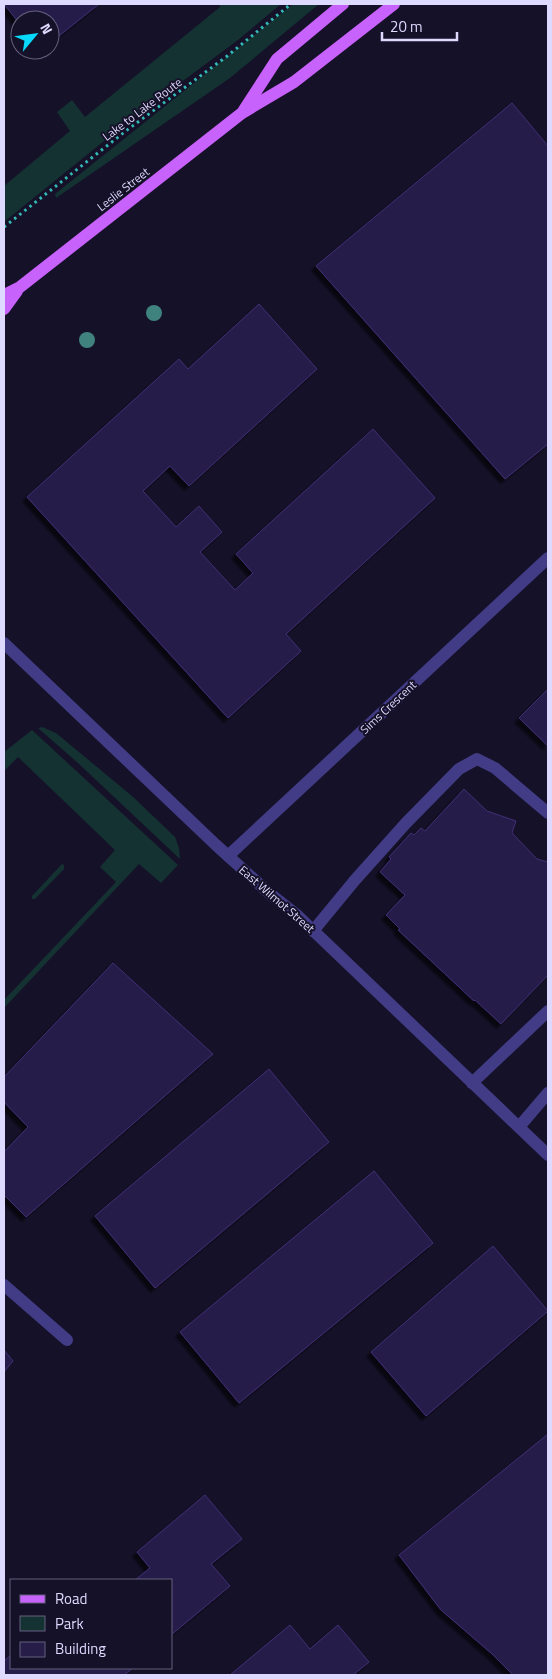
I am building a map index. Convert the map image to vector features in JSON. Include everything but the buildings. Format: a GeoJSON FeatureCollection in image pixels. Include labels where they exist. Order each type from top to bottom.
{"type":"FeatureCollection","features":[{"type":"Feature","properties":{"kind":"main road","name":"Leslie Street"},"geometry":{"type":"LineString","coordinates":[[242,113],[277,59],[343,4]]}},
{"type":"Feature","properties":{"kind":"main road","name":"Leslie Street"},"geometry":{"type":"LineString","coordinates":[[4,295],[20,286],[242,113],[294,82],[394,4]]}},
{"type":"Feature","properties":{"kind":"main road","name":"Leslie Street"},"geometry":{"type":"LineString","coordinates":[[4,308],[20,286]]}},
{"type":"Feature","properties":{"kind":"street","name":"Sims Crescent"},"geometry":{"type":"LineString","coordinates":[[228,856],[548,558]]}},
{"type":"Feature","properties":{"kind":"street","name":"East Wilmot Street"},"geometry":{"type":"LineString","coordinates":[[4,643],[228,856],[269,894],[298,916],[548,1155]]}},
{"type":"Feature","properties":{"kind":"street"},"geometry":{"type":"LineString","coordinates":[[313,931],[406,822],[459,768],[477,760],[496,768],[548,814]]}},
{"type":"Feature","properties":{"kind":"street"},"geometry":{"type":"LineString","coordinates":[[472,1083],[548,1011]]}},
{"type":"Feature","properties":{"kind":"street"},"geometry":{"type":"LineString","coordinates":[[519,1127],[548,1093]]}},
{"type":"Feature","properties":{"kind":"street"},"geometry":{"type":"LineString","coordinates":[[4,1285],[67,1340]]}},
{"type":"Feature","properties":{"kind":"path","name":"Lake to Lake Route"},"geometry":{"type":"LineString","coordinates":[[4,227],[127,130],[226,57],[291,4]]}},
{"type":"Feature","properties":{"kind":"green space"},"geometry":{"type":"Polygon","coordinates":[[[219,4],[281,4],[238,40],[125,124],[4,222],[4,186],[70,131],[57,112],[72,100],[85,117],[220,7],[219,4]]]}},
{"type":"Feature","properties":{"kind":"green space"},"geometry":{"type":"Polygon","coordinates":[[[293,4],[319,4],[230,78],[56,198],[55,194],[293,4]]]}},
{"type":"Feature","properties":{"kind":"green space"},"geometry":{"type":"Polygon","coordinates":[[[42,727],[56,733],[132,796],[175,837],[180,859],[38,728],[42,727]]]}},
{"type":"Feature","properties":{"kind":"green space"},"geometry":{"type":"Polygon","coordinates":[[[32,730],[178,865],[161,883],[139,864],[4,1008],[4,1000],[116,882],[100,867],[115,850],[18,757],[4,771],[4,752],[32,730]]]}},
{"type":"Feature","properties":{"kind":"green space"},"geometry":{"type":"Polygon","coordinates":[[[62,864],[64,869],[35,899],[32,899],[32,896],[62,864]]]}}]}
